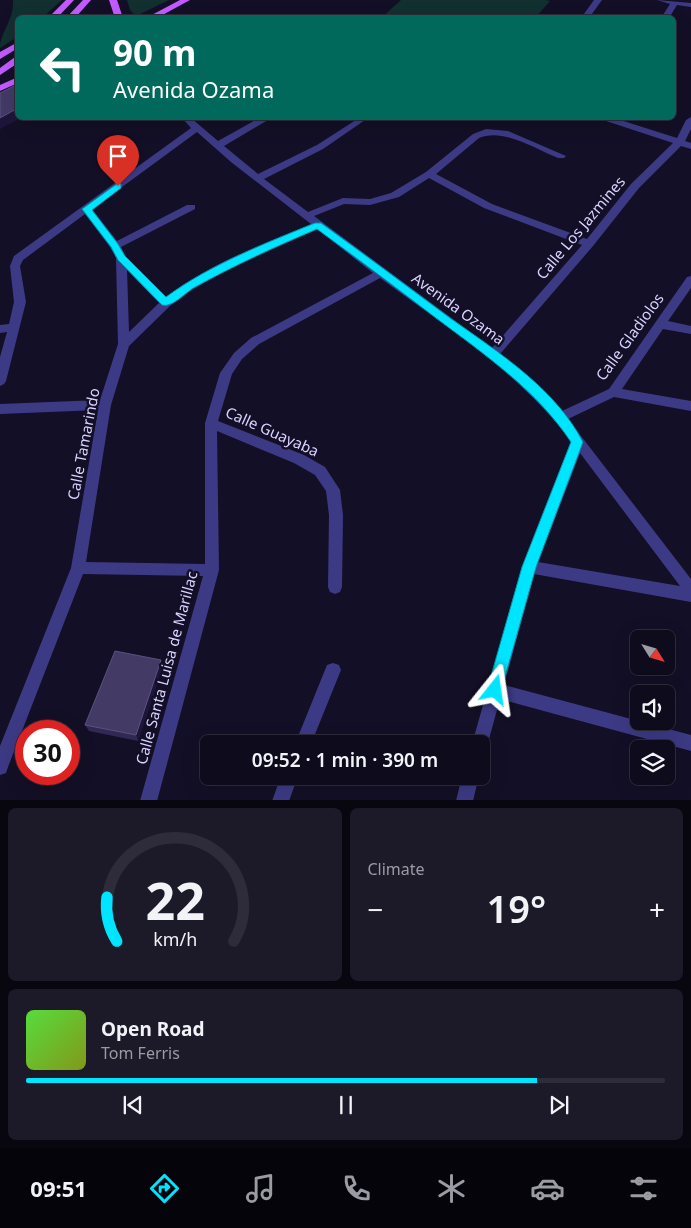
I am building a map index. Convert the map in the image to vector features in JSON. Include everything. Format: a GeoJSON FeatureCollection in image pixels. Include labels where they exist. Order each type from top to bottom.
{"type":"FeatureCollection","features":[{"type":"Feature","properties":{"kind":"main road"},"geometry":{"type":"LineString","coordinates":[[55,15],[70,0]]}},
{"type":"Feature","properties":{"kind":"main road"},"geometry":{"type":"LineString","coordinates":[[73,15],[86,0]]}},
{"type":"Feature","properties":{"kind":"main road"},"geometry":{"type":"LineString","coordinates":[[113,0],[118,15]]}},
{"type":"Feature","properties":{"kind":"main road"},"geometry":{"type":"LineString","coordinates":[[156,15],[186,0]]}},
{"type":"Feature","properties":{"kind":"main road"},"geometry":{"type":"LineString","coordinates":[[0,56],[15,46]]}},
{"type":"Feature","properties":{"kind":"main road"},"geometry":{"type":"LineString","coordinates":[[0,72],[15,61]]}},
{"type":"Feature","properties":{"kind":"main road"},"geometry":{"type":"LineString","coordinates":[[0,88],[15,80]]}},
{"type":"Feature","properties":{"kind":"street"},"geometry":{"type":"LineString","coordinates":[[587,15],[598,0]]}},
{"type":"Feature","properties":{"kind":"street"},"geometry":{"type":"LineString","coordinates":[[661,0],[691,5]]}},
{"type":"Feature","properties":{"kind":"street"},"geometry":{"type":"LineString","coordinates":[[667,15],[674,2]]}},
{"type":"Feature","properties":{"kind":"street","name":"Avenida Ozama"},"geometry":{"type":"LineString","coordinates":[[188,120],[217,146],[306,216],[493,355],[527,383],[560,417],[577,442],[691,590]]}},
{"type":"Feature","properties":{"kind":"street"},"geometry":{"type":"LineString","coordinates":[[217,146],[262,120]]}},
{"type":"Feature","properties":{"kind":"street"},"geometry":{"type":"LineString","coordinates":[[258,178],[320,147],[361,120]]}},
{"type":"Feature","properties":{"kind":"street"},"geometry":{"type":"LineString","coordinates":[[612,120],[691,146]]}},
{"type":"Feature","properties":{"kind":"street","name":"Calle Los Jazmines"},"geometry":{"type":"LineString","coordinates":[[493,355],[589,244],[635,186],[680,141],[691,120]]}},
{"type":"Feature","properties":{"kind":"street"},"geometry":{"type":"LineString","coordinates":[[0,381],[20,302],[14,266],[18,258],[197,128]]}},
{"type":"Feature","properties":{"kind":"street"},"geometry":{"type":"LineString","coordinates":[[306,216],[343,201],[370,202],[383,200],[395,195],[429,174],[476,136],[486,132],[505,133],[561,156]]}},
{"type":"Feature","properties":{"kind":"street"},"geometry":{"type":"LineString","coordinates":[[429,174],[488,206],[589,244]]}},
{"type":"Feature","properties":{"kind":"street"},"geometry":{"type":"LineString","coordinates":[[115,246],[191,207]]}},
{"type":"Feature","properties":{"kind":"street"},"geometry":{"type":"LineString","coordinates":[[87,209],[115,246],[121,258],[166,303]]}},
{"type":"Feature","properties":{"kind":"street","name":"Calle Tamarindo"},"geometry":{"type":"LineString","coordinates":[[0,767],[78,568],[105,405],[124,344],[166,303],[184,289],[233,261],[318,225]]}},
{"type":"Feature","properties":{"kind":"street"},"geometry":{"type":"LineString","coordinates":[[121,258],[124,344]]}},
{"type":"Feature","properties":{"kind":"street","name":"Calle Santa Luisa de Marillac"},"geometry":{"type":"LineString","coordinates":[[148,800],[212,570],[211,422],[226,374],[238,356],[255,341],[381,273]]}},
{"type":"Feature","properties":{"kind":"street","name":"Calle Gladiolos"},"geometry":{"type":"LineString","coordinates":[[560,417],[612,392],[691,280]]}},
{"type":"Feature","properties":{"kind":"street"},"geometry":{"type":"LineString","coordinates":[[661,324],[691,330]]}},
{"type":"Feature","properties":{"kind":"street"},"geometry":{"type":"LineString","coordinates":[[0,329],[15,327]]}},
{"type":"Feature","properties":{"kind":"street"},"geometry":{"type":"LineString","coordinates":[[612,392],[691,406]]}},
{"type":"Feature","properties":{"kind":"street"},"geometry":{"type":"LineString","coordinates":[[0,409],[105,405]]}},
{"type":"Feature","properties":{"kind":"street","name":"Calle Guayaba"},"geometry":{"type":"LineString","coordinates":[[211,422],[299,459],[320,471],[333,490],[336,515],[335,587]]}},
{"type":"Feature","properties":{"kind":"street"},"geometry":{"type":"LineString","coordinates":[[482,735],[529,567],[577,442]]}},
{"type":"Feature","properties":{"kind":"street"},"geometry":{"type":"LineString","coordinates":[[529,567],[691,595]]}},
{"type":"Feature","properties":{"kind":"street"},"geometry":{"type":"LineString","coordinates":[[78,568],[212,570]]}},
{"type":"Feature","properties":{"kind":"street"},"geometry":{"type":"LineString","coordinates":[[307,735],[333,670]]}},
{"type":"Feature","properties":{"kind":"street"},"geometry":{"type":"LineString","coordinates":[[495,690],[691,743]]}},
{"type":"Feature","properties":{"kind":"street"},"geometry":{"type":"LineString","coordinates":[[280,800],[286,785]]}},
{"type":"Feature","properties":{"kind":"street"},"geometry":{"type":"LineString","coordinates":[[464,800],[468,785]]}},
{"type":"Feature","properties":{"kind":"green space"},"geometry":{"type":"Polygon","coordinates":[[[13,0],[62,0],[45,15],[15,15],[15,38],[0,48],[13,7],[13,0]]]}},
{"type":"Feature","properties":{"kind":"green space"},"geometry":{"type":"Polygon","coordinates":[[[127,0],[169,0],[138,15],[135,15],[130,10],[127,0]]]}},
{"type":"Feature","properties":{"kind":"green space"},"geometry":{"type":"Polygon","coordinates":[[[401,0],[550,1],[538,15],[384,15],[401,0]]]}},
{"type":"Feature","properties":{"kind":"building"},"geometry":{"type":"Polygon","coordinates":[[[15,86],[15,110],[0,118],[0,93],[15,86]]]}},
{"type":"Feature","properties":{"kind":"building"},"geometry":{"type":"Polygon","coordinates":[[[115,651],[161,660],[136,735],[85,725],[115,651]]]}},
{"type":"Feature","properties":{"kind":"route"},"geometry":{"type":"LineString","coordinates":[[118,186],[87,209],[115,246],[121,258],[166,303],[184,289],[233,261],[318,225],[493,355],[527,383],[560,417],[577,442],[529,567],[495,690]]}}]}
